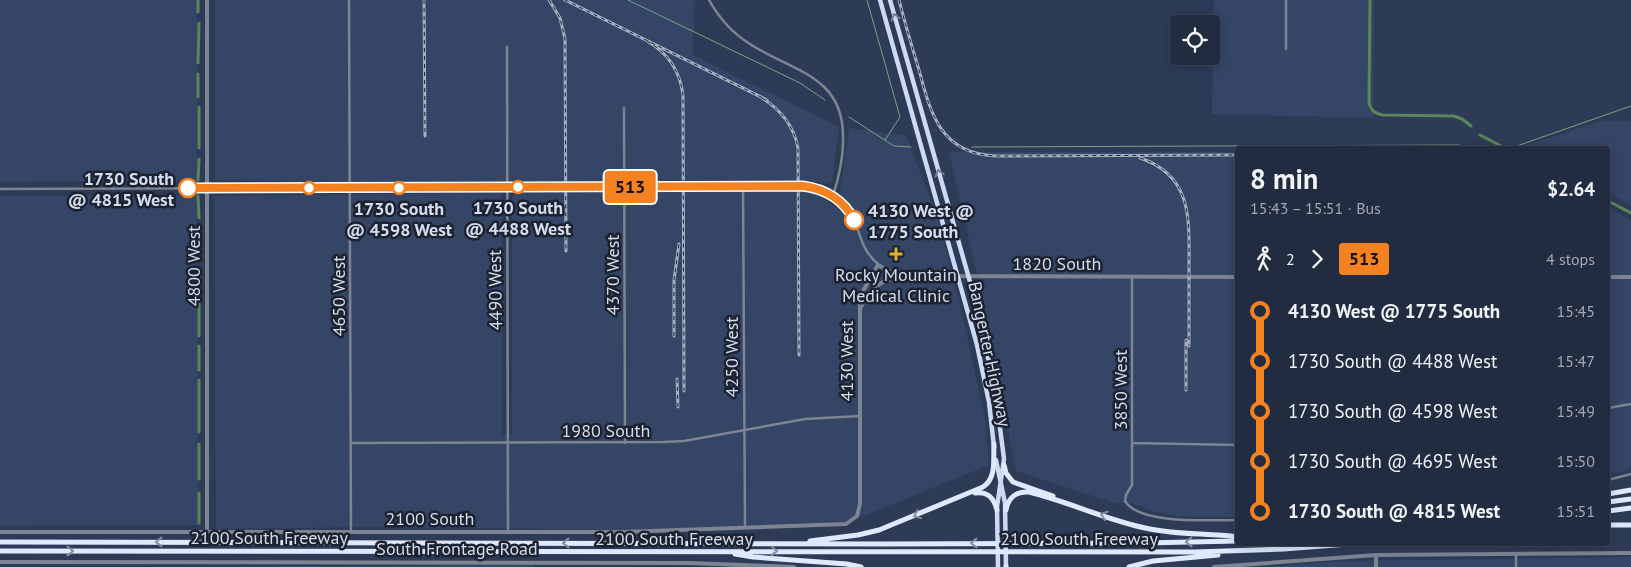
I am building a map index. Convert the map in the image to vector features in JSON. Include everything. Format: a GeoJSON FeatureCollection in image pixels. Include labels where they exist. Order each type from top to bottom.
{"type":"FeatureCollection","features":[{"type":"Feature","properties":{"kind":"highway","name":"Bangerter Highway"},"geometry":{"type":"LineString","coordinates":[[880,0],[959,276],[986,386],[997,467],[1006,510],[1006,567]]}},
{"type":"Feature","properties":{"kind":"highway","name":"Bangerter Highway"},"geometry":{"type":"LineString","coordinates":[[890,0],[983,330],[996,389],[1004,464],[997,510],[998,567]]}},
{"type":"Feature","properties":{"kind":"highway"},"geometry":{"type":"LineString","coordinates":[[711,544],[806,541],[858,535],[879,530],[949,502],[989,482],[993,474],[994,444]]}},
{"type":"Feature","properties":{"kind":"highway"},"geometry":{"type":"LineString","coordinates":[[1004,464],[1006,473],[1013,482],[1074,505]]}},
{"type":"Feature","properties":{"kind":"highway"},"geometry":{"type":"LineString","coordinates":[[1610,494],[1631,490]]}},
{"type":"Feature","properties":{"kind":"highway"},"geometry":{"type":"LineString","coordinates":[[949,502],[981,492],[992,498],[997,510]]}},
{"type":"Feature","properties":{"kind":"highway"},"geometry":{"type":"LineString","coordinates":[[1006,510],[1010,498],[1016,494],[1031,492],[1151,530],[1235,539]]}},
{"type":"Feature","properties":{"kind":"highway"},"geometry":{"type":"LineString","coordinates":[[1610,502],[1631,499]]}},
{"type":"Feature","properties":{"kind":"highway"},"geometry":{"type":"LineString","coordinates":[[1610,511],[1631,508]]}},
{"type":"Feature","properties":{"kind":"highway"},"geometry":{"type":"LineString","coordinates":[[1610,525],[1631,525]]}},
{"type":"Feature","properties":{"kind":"highway","name":"2100 South Freeway"},"geometry":{"type":"LineString","coordinates":[[0,542],[1142,543],[1235,539]]}},
{"type":"Feature","properties":{"kind":"highway","name":"2100 South Freeway"},"geometry":{"type":"LineString","coordinates":[[0,551],[1240,552],[1321,546]]}},
{"type":"Feature","properties":{"kind":"highway"},"geometry":{"type":"LineString","coordinates":[[725,552],[753,557],[847,564],[861,567]]}},
{"type":"Feature","properties":{"kind":"highway"},"geometry":{"type":"LineString","coordinates":[[1129,567],[1153,561],[1240,552]]}},
{"type":"Feature","properties":{"kind":"street","name":"4800 West"},"geometry":{"type":"LineString","coordinates":[[207,0],[208,532]]}},
{"type":"Feature","properties":{"kind":"street","name":"4650 West"},"geometry":{"type":"LineString","coordinates":[[349,0],[351,532]]}},
{"type":"Feature","properties":{"kind":"street"},"geometry":{"type":"LineString","coordinates":[[709,0],[714,10],[736,35],[751,46],[817,80],[834,98],[841,113],[844,142],[839,178],[832,196]]}},
{"type":"Feature","properties":{"kind":"street"},"geometry":{"type":"LineString","coordinates":[[1286,0],[1286,49]]}},
{"type":"Feature","properties":{"kind":"street","name":"4490 West"},"geometry":{"type":"LineString","coordinates":[[507,47],[508,532]]}},
{"type":"Feature","properties":{"kind":"street","name":"4370 West"},"geometry":{"type":"LineString","coordinates":[[624,108],[625,443]]}},
{"type":"Feature","properties":{"kind":"street","name":"4250 West"},"geometry":{"type":"LineString","coordinates":[[743,186],[745,528]]}},
{"type":"Feature","properties":{"kind":"street"},"geometry":{"type":"LineString","coordinates":[[0,188],[803,186],[818,189],[832,196],[845,207],[851,214],[865,251],[878,265]]}},
{"type":"Feature","properties":{"kind":"street","name":"1820 South"},"geometry":{"type":"LineString","coordinates":[[878,265],[891,272],[905,276],[1235,277]]}},
{"type":"Feature","properties":{"kind":"street","name":"4130 West"},"geometry":{"type":"LineString","coordinates":[[857,516],[860,504],[860,300],[878,265]]}},
{"type":"Feature","properties":{"kind":"street"},"geometry":{"type":"LineString","coordinates":[[860,314],[868,294],[877,285],[889,279],[905,276]]}},
{"type":"Feature","properties":{"kind":"street","name":"3850 West"},"geometry":{"type":"LineString","coordinates":[[1132,276],[1132,484],[1125,501],[1129,506],[1140,511],[1165,519],[1235,520]]}},
{"type":"Feature","properties":{"kind":"street"},"geometry":{"type":"LineString","coordinates":[[1610,277],[1631,277]]}},
{"type":"Feature","properties":{"kind":"street"},"geometry":{"type":"LineString","coordinates":[[1610,408],[1631,404]]}},
{"type":"Feature","properties":{"kind":"street","name":"1980 South"},"geometry":{"type":"LineString","coordinates":[[351,443],[625,443],[684,441],[805,419],[860,416]]}},
{"type":"Feature","properties":{"kind":"street"},"geometry":{"type":"LineString","coordinates":[[1132,443],[1235,444]]}},
{"type":"Feature","properties":{"kind":"street"},"geometry":{"type":"LineString","coordinates":[[1610,479],[1631,474]]}},
{"type":"Feature","properties":{"kind":"street","name":"2100 South"},"geometry":{"type":"LineString","coordinates":[[0,532],[622,532],[840,525],[850,522],[857,516]]}},
{"type":"Feature","properties":{"kind":"street"},"geometry":{"type":"LineString","coordinates":[[1516,552],[1516,567]]}},
{"type":"Feature","properties":{"kind":"street"},"geometry":{"type":"LineString","coordinates":[[1214,567],[1376,555],[1631,552]]}},
{"type":"Feature","properties":{"kind":"street"},"geometry":{"type":"LineString","coordinates":[[1376,555],[1376,567]]}},
{"type":"Feature","properties":{"kind":"street"},"geometry":{"type":"LineString","coordinates":[[210,561],[210,567]]}},
{"type":"Feature","properties":{"kind":"street"},"geometry":{"type":"LineString","coordinates":[[340,561],[340,567]]}},
{"type":"Feature","properties":{"kind":"street","name":"South Frontage Road"},"geometry":{"type":"LineString","coordinates":[[0,562],[340,561],[794,567]]}},
{"type":"Feature","properties":{"kind":"shaded area"},"geometry":{"type":"Polygon","coordinates":[[[0,0],[197,0],[197,181],[0,182],[0,0]]]}},
{"type":"Feature","properties":{"kind":"shaded area"},"geometry":{"type":"Polygon","coordinates":[[[215,0],[694,0],[693,55],[839,127],[832,182],[827,184],[803,180],[342,182],[215,180],[215,0]]]}},
{"type":"Feature","properties":{"kind":"shaded area"},"geometry":{"type":"Polygon","coordinates":[[[1214,0],[1374,0],[1373,118],[1212,114],[1213,65],[1220,65],[1220,15],[1214,15],[1214,0]]]}},
{"type":"Feature","properties":{"kind":"shaded area"},"geometry":{"type":"Polygon","coordinates":[[[1601,121],[1631,121],[1631,205],[1610,194],[1610,146],[1525,146],[1601,121]]]}},
{"type":"Feature","properties":{"kind":"shaded area"},"geometry":{"type":"Polygon","coordinates":[[[849,128],[906,136],[937,215],[961,309],[985,420],[989,465],[866,515],[844,522],[641,530],[359,527],[216,529],[214,196],[501,193],[502,435],[512,434],[512,197],[518,192],[801,191],[821,196],[841,211],[847,219],[857,218],[840,194],[849,128]]]}},
{"type":"Feature","properties":{"kind":"shaded area"},"geometry":{"type":"Polygon","coordinates":[[[949,152],[1235,152],[1235,517],[1176,516],[1152,511],[1132,503],[1115,503],[1016,471],[980,287],[949,152]]]}},
{"type":"Feature","properties":{"kind":"shaded area"},"geometry":{"type":"Polygon","coordinates":[[[197,195],[199,525],[0,526],[0,196],[197,195]]]}},
{"type":"Feature","properties":{"kind":"shaded area"},"geometry":{"type":"Polygon","coordinates":[[[1610,209],[1631,220],[1631,467],[1621,472],[1610,474],[1610,209]]]}},
{"type":"Feature","properties":{"kind":"shaded area"},"geometry":{"type":"Polygon","coordinates":[[[1631,557],[1631,567],[1265,567],[1344,561],[1631,557]]]}},
{"type":"Feature","properties":{"kind":"shaded area"},"geometry":{"type":"Polygon","coordinates":[[[447,565],[534,565],[534,567],[206,567],[447,565]]]}},
{"type":"Feature","properties":{"kind":"waterway"},"geometry":{"type":"LineString","coordinates":[[198,0],[198,12]]}},
{"type":"Feature","properties":{"kind":"waterway"},"geometry":{"type":"LineString","coordinates":[[628,0],[800,83],[825,100]]}},
{"type":"Feature","properties":{"kind":"waterway"},"geometry":{"type":"LineString","coordinates":[[867,0],[900,117],[885,140]]}},
{"type":"Feature","properties":{"kind":"waterway"},"geometry":{"type":"LineString","coordinates":[[1370,0],[1369,104],[1373,110],[1383,115],[1454,116],[1471,126]]}},
{"type":"Feature","properties":{"kind":"waterway"},"geometry":{"type":"LineString","coordinates":[[198,63],[199,23]]}},
{"type":"Feature","properties":{"kind":"waterway"},"geometry":{"type":"LineString","coordinates":[[198,74],[198,97]]}},
{"type":"Feature","properties":{"kind":"waterway"},"geometry":{"type":"LineString","coordinates":[[1517,146],[1631,106]]}},
{"type":"Feature","properties":{"kind":"waterway"},"geometry":{"type":"LineString","coordinates":[[199,107],[199,148]]}},
{"type":"Feature","properties":{"kind":"waterway"},"geometry":{"type":"LineString","coordinates":[[849,117],[894,146],[911,147]]}},
{"type":"Feature","properties":{"kind":"waterway"},"geometry":{"type":"LineString","coordinates":[[1480,135],[1501,146]]}},
{"type":"Feature","properties":{"kind":"waterway"},"geometry":{"type":"LineString","coordinates":[[972,147],[1462,146]]}},
{"type":"Feature","properties":{"kind":"waterway"},"geometry":{"type":"LineString","coordinates":[[198,180],[199,159]]}},
{"type":"Feature","properties":{"kind":"waterway"},"geometry":{"type":"LineString","coordinates":[[198,196],[199,218]]}},
{"type":"Feature","properties":{"kind":"waterway"},"geometry":{"type":"LineString","coordinates":[[1610,202],[1631,213]]}},
{"type":"Feature","properties":{"kind":"waterway"},"geometry":{"type":"LineString","coordinates":[[198,260],[199,229]]}},
{"type":"Feature","properties":{"kind":"waterway"},"geometry":{"type":"LineString","coordinates":[[199,270],[199,294]]}},
{"type":"Feature","properties":{"kind":"waterway"},"geometry":{"type":"LineString","coordinates":[[199,304],[199,336]]}},
{"type":"Feature","properties":{"kind":"waterway"},"geometry":{"type":"LineString","coordinates":[[199,346],[199,370]]}},
{"type":"Feature","properties":{"kind":"waterway"},"geometry":{"type":"LineString","coordinates":[[199,380],[199,432]]}},
{"type":"Feature","properties":{"kind":"waterway"},"geometry":{"type":"LineString","coordinates":[[199,444],[199,479]]}},
{"type":"Feature","properties":{"kind":"waterway"},"geometry":{"type":"LineString","coordinates":[[199,493],[199,523]]}},
{"type":"Feature","properties":{"kind":"railway"},"geometry":{"type":"LineString","coordinates":[[424,0],[425,136]]}},
{"type":"Feature","properties":{"kind":"railway"},"geometry":{"type":"LineString","coordinates":[[549,0],[560,18],[565,39],[566,251]]}},
{"type":"Feature","properties":{"kind":"railway"},"geometry":{"type":"LineString","coordinates":[[565,0],[767,100]]}},
{"type":"Feature","properties":{"kind":"railway"},"geometry":{"type":"LineString","coordinates":[[899,0],[928,102],[941,129],[962,148],[977,154],[996,156],[1235,155]]}},
{"type":"Feature","properties":{"kind":"railway"},"geometry":{"type":"LineString","coordinates":[[647,41],[661,51],[672,64],[679,78],[683,95],[684,391]]}},
{"type":"Feature","properties":{"kind":"railway"},"geometry":{"type":"LineString","coordinates":[[762,98],[786,119],[798,148],[799,355]]}},
{"type":"Feature","properties":{"kind":"railway"},"geometry":{"type":"LineString","coordinates":[[1140,158],[1158,166],[1170,176],[1185,202],[1189,234],[1189,346]]}},
{"type":"Feature","properties":{"kind":"railway"},"geometry":{"type":"LineString","coordinates":[[674,336],[674,280],[679,244]]}},
{"type":"Feature","properties":{"kind":"railway"},"geometry":{"type":"LineString","coordinates":[[1186,340],[1186,390]]}},
{"type":"Feature","properties":{"kind":"railway"},"geometry":{"type":"LineString","coordinates":[[677,379],[678,407]]}},
{"type":"Feature","properties":{"kind":"bus line","name":"513"},"geometry":{"type":"LineString","coordinates":[[188,188],[803,186],[828,193],[845,207],[854,220]]}},
{"type":"Feature","properties":{"kind":"place","name":"1730 South @ 4488 West"},"geometry":{"type":"Point","coordinates":[518,187]}},
{"type":"Feature","properties":{"kind":"place","name":"1730 South @ 4815 West"},"geometry":{"type":"Point","coordinates":[188,188]}},
{"type":"Feature","properties":{"kind":"place","name":"1730 South @ 4598 West"},"geometry":{"type":"Point","coordinates":[399,188]}},
{"type":"Feature","properties":{"kind":"place","name":"4130 West @ 1775 South"},"geometry":{"type":"Point","coordinates":[854,220]}},
{"type":"Feature","properties":{"kind":"place","name":"Rocky Mountain Medical Clinic"},"geometry":{"type":"Point","coordinates":[896,254]}}]}
